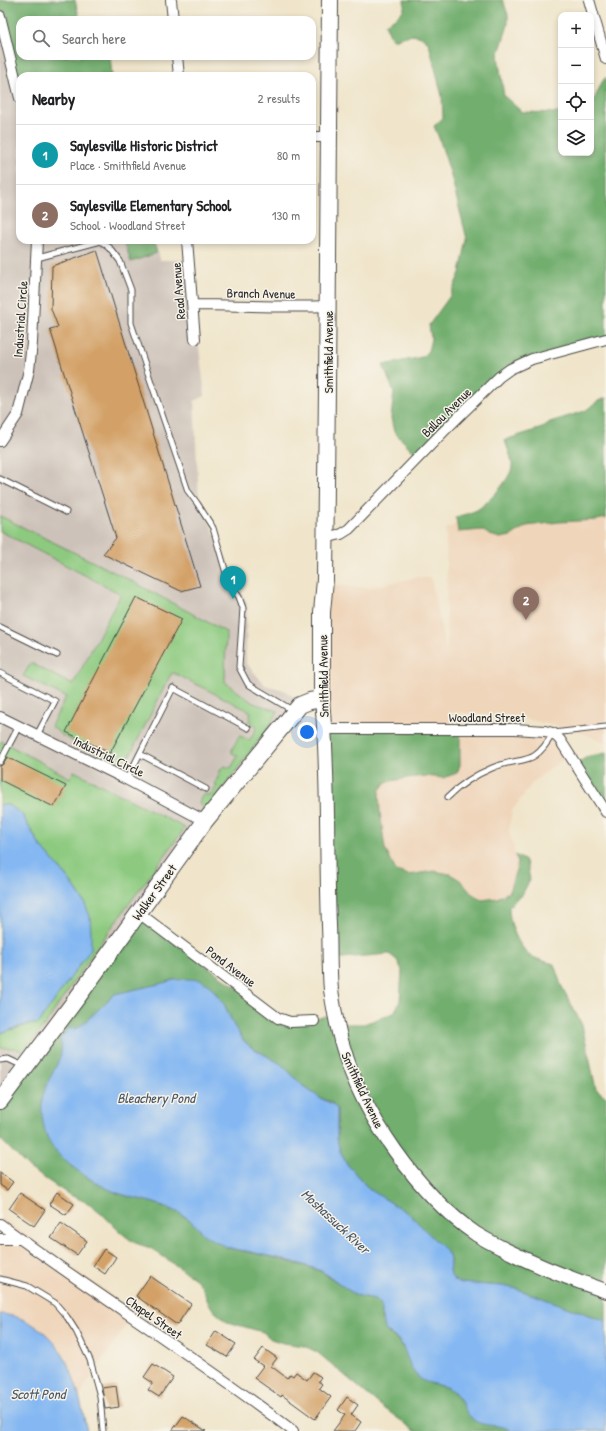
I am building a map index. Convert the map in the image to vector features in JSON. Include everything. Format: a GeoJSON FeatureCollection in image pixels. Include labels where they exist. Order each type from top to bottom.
{"type":"FeatureCollection","features":[{"type":"Feature","properties":{"kind":"main road","name":"Smithfield Avenue"},"geometry":{"type":"LineString","coordinates":[[330,0],[325,580],[322,612],[322,699],[325,729],[327,884],[331,988],[336,1018],[343,1048],[353,1075],[388,1142],[414,1176],[444,1207],[476,1234],[534,1264],[606,1291]]}},
{"type":"Feature","properties":{"kind":"main road","name":"Walker Street"},"geometry":{"type":"LineString","coordinates":[[0,1101],[205,821],[300,705],[310,701],[322,699]]}},
{"type":"Feature","properties":{"kind":"street"},"geometry":{"type":"LineString","coordinates":[[171,0],[173,16]]}},
{"type":"Feature","properties":{"kind":"street"},"geometry":{"type":"LineString","coordinates":[[589,0],[606,59]]}},
{"type":"Feature","properties":{"kind":"street"},"geometry":{"type":"LineString","coordinates":[[0,17],[16,82]]}},
{"type":"Feature","properties":{"kind":"street"},"geometry":{"type":"LineString","coordinates":[[177,60],[179,72]]}},
{"type":"Feature","properties":{"kind":"street"},"geometry":{"type":"LineString","coordinates":[[316,137],[329,137]]}},
{"type":"Feature","properties":{"kind":"street","name":"Industrial Circle"},"geometry":{"type":"LineString","coordinates":[[0,441],[18,414],[29,370],[32,343],[37,244]]}},
{"type":"Feature","properties":{"kind":"street","name":"Read Avenue"},"geometry":{"type":"LineString","coordinates":[[187,244],[195,340]]}},
{"type":"Feature","properties":{"kind":"street","name":"Branch Avenue"},"geometry":{"type":"LineString","coordinates":[[193,305],[235,305],[293,308],[328,306]]}},
{"type":"Feature","properties":{"kind":"street","name":"Ballou Avenue"},"geometry":{"type":"LineString","coordinates":[[325,538],[341,534],[349,529],[500,377],[532,359],[606,339]]}},
{"type":"Feature","properties":{"kind":"street","name":"Industrial Circle"},"geometry":{"type":"LineString","coordinates":[[0,717],[127,779],[205,821]]}},
{"type":"Feature","properties":{"kind":"street","name":"Woodland Street"},"geometry":{"type":"LineString","coordinates":[[325,729],[515,729],[553,733]]}},
{"type":"Feature","properties":{"kind":"street"},"geometry":{"type":"LineString","coordinates":[[553,733],[560,740],[606,812]]}},
{"type":"Feature","properties":{"kind":"street","name":"Pond Avenue"},"geometry":{"type":"LineString","coordinates":[[139,913],[278,1018],[290,1022],[314,1021]]}},
{"type":"Feature","properties":{"kind":"street","name":"Chapel Street"},"geometry":{"type":"LineString","coordinates":[[0,1224],[252,1400],[293,1431]]}},
{"type":"Feature","properties":{"kind":"street"},"geometry":{"type":"LineString","coordinates":[[0,1239],[20,1239]]}},
{"type":"Feature","properties":{"kind":"lane"},"geometry":{"type":"LineString","coordinates":[[37,258],[90,244]]}},
{"type":"Feature","properties":{"kind":"lane"},"geometry":{"type":"LineString","coordinates":[[105,244],[120,261],[131,290],[131,323],[188,491],[213,528],[228,580],[239,597],[243,608],[239,667],[248,684],[294,712]]}},
{"type":"Feature","properties":{"kind":"lane"},"geometry":{"type":"LineString","coordinates":[[0,479],[66,512]]}},
{"type":"Feature","properties":{"kind":"lane"},"geometry":{"type":"LineString","coordinates":[[0,627],[56,655]]}},
{"type":"Feature","properties":{"kind":"lane"},"geometry":{"type":"LineString","coordinates":[[0,673],[55,701],[37,735]]}},
{"type":"Feature","properties":{"kind":"lane"},"geometry":{"type":"LineString","coordinates":[[127,779],[173,688],[248,728]]}},
{"type":"Feature","properties":{"kind":"lane"},"geometry":{"type":"LineString","coordinates":[[0,762],[18,726]]}},
{"type":"Feature","properties":{"kind":"lane"},"geometry":{"type":"LineString","coordinates":[[448,797],[460,785],[478,774],[508,762],[526,760],[536,755],[545,746],[553,733],[606,727]]}},
{"type":"Feature","properties":{"kind":"lane"},"geometry":{"type":"LineString","coordinates":[[140,754],[206,789]]}},
{"type":"Feature","properties":{"kind":"lane"},"geometry":{"type":"LineString","coordinates":[[0,1060],[8,1059],[26,1067]]}},
{"type":"Feature","properties":{"kind":"lane"},"geometry":{"type":"LineString","coordinates":[[0,1279],[27,1286],[54,1303],[67,1317],[76,1331],[90,1360],[100,1396],[103,1431]]}},
{"type":"Feature","properties":{"kind":"shaded area"},"geometry":{"type":"Polygon","coordinates":[[[0,17],[16,73],[16,244],[125,244],[132,262],[157,253],[155,244],[160,260],[188,260],[205,396],[194,401],[199,500],[247,604],[246,663],[265,685],[284,690],[298,700],[0,1096],[0,1033],[6,1031],[84,902],[21,813],[8,805],[0,805],[0,17]]]}},
{"type":"Feature","properties":{"kind":"shaded area"},"geometry":{"type":"Polygon","coordinates":[[[606,489],[606,743],[577,731],[514,716],[450,712],[450,727],[325,729],[326,584],[369,588],[417,577],[431,578],[445,648],[447,650],[446,529],[524,493],[606,489]]]}},
{"type":"Feature","properties":{"kind":"shaded area"},"geometry":{"type":"Polygon","coordinates":[[[459,728],[554,736],[569,754],[533,782],[512,811],[509,830],[518,863],[509,892],[497,898],[482,900],[471,893],[460,880],[434,871],[409,875],[396,871],[385,849],[379,791],[386,782],[425,776],[443,778],[460,765],[459,728]]]}},
{"type":"Feature","properties":{"kind":"shaded area"},"geometry":{"type":"Polygon","coordinates":[[[0,1218],[61,1259],[135,1312],[85,1386],[80,1398],[64,1355],[5,1314],[0,1314],[0,1218]]]}},
{"type":"Feature","properties":{"kind":"green space"},"geometry":{"type":"Polygon","coordinates":[[[0,0],[75,0],[79,16],[16,16],[16,60],[110,60],[112,72],[16,72],[16,74],[0,20],[0,0]]]}},
{"type":"Feature","properties":{"kind":"green space"},"geometry":{"type":"Polygon","coordinates":[[[404,0],[503,0],[508,15],[508,25],[498,56],[504,96],[522,112],[558,113],[558,156],[594,156],[594,100],[602,82],[606,77],[606,337],[502,371],[416,454],[394,432],[391,418],[394,392],[383,365],[422,357],[428,351],[431,339],[429,325],[450,296],[460,273],[467,239],[450,172],[434,126],[443,118],[442,96],[429,44],[420,37],[412,35],[392,40],[385,24],[396,18],[402,12],[404,0]]]}},
{"type":"Feature","properties":{"kind":"green space"},"geometry":{"type":"Polygon","coordinates":[[[125,244],[154,244],[157,253],[131,262],[125,244]]]}},
{"type":"Feature","properties":{"kind":"green space"},"geometry":{"type":"Polygon","coordinates":[[[606,398],[606,518],[526,526],[511,536],[500,538],[490,535],[482,530],[458,532],[456,517],[475,511],[482,507],[498,491],[507,478],[512,467],[512,461],[505,440],[542,428],[550,422],[585,411],[598,401],[606,398]]]}},
{"type":"Feature","properties":{"kind":"green space"},"geometry":{"type":"Polygon","coordinates":[[[0,516],[126,578],[226,632],[225,682],[253,703],[278,711],[269,727],[208,808],[204,809],[199,803],[202,796],[204,794],[210,796],[217,786],[215,784],[221,769],[224,766],[231,768],[238,756],[232,753],[232,750],[239,736],[250,740],[257,727],[249,721],[251,712],[174,673],[171,674],[127,761],[123,764],[118,764],[63,736],[51,726],[66,697],[23,676],[31,663],[73,685],[121,594],[0,531],[0,516]]]}},
{"type":"Feature","properties":{"kind":"green space"},"geometry":{"type":"Polygon","coordinates":[[[325,729],[460,733],[460,765],[457,773],[443,778],[425,776],[386,782],[379,791],[385,849],[396,871],[409,875],[434,871],[450,874],[460,880],[471,893],[482,900],[497,898],[509,892],[518,863],[515,855],[526,861],[530,879],[522,895],[509,907],[509,914],[515,935],[523,948],[533,957],[554,964],[561,985],[582,1025],[596,1089],[606,1097],[606,1321],[517,1289],[502,1286],[460,1283],[455,1281],[449,1271],[449,1255],[442,1247],[409,1214],[369,1189],[346,1163],[340,1151],[337,1139],[337,1109],[331,1102],[320,1098],[304,1087],[281,1064],[251,1047],[244,1041],[234,1026],[224,1004],[210,986],[174,980],[115,994],[82,1025],[75,1029],[63,1047],[60,1058],[45,1090],[43,1100],[43,1116],[46,1134],[51,1144],[68,1163],[88,1178],[116,1193],[151,1202],[178,1212],[194,1223],[204,1234],[228,1248],[268,1256],[308,1267],[322,1272],[356,1295],[372,1298],[378,1301],[382,1309],[381,1318],[388,1333],[400,1342],[431,1384],[446,1387],[456,1394],[462,1403],[499,1426],[507,1427],[511,1431],[415,1431],[380,1405],[317,1352],[304,1346],[283,1343],[271,1339],[263,1332],[227,1322],[214,1311],[197,1280],[152,1249],[133,1242],[90,1204],[68,1194],[29,1168],[0,1139],[0,1096],[135,915],[281,1019],[302,1023],[329,1015],[340,1024],[364,1024],[394,1013],[400,1001],[402,970],[397,960],[389,954],[331,959],[325,729]]]}},
{"type":"Feature","properties":{"kind":"green space"},"geometry":{"type":"Polygon","coordinates":[[[1,741],[70,778],[74,771],[185,828],[98,946],[40,1032],[23,1051],[14,1048],[0,1048],[0,1033],[31,1024],[84,902],[68,878],[39,844],[21,813],[8,805],[0,805],[1,741]]]}},
{"type":"Feature","properties":{"kind":"green space"},"geometry":{"type":"Polygon","coordinates":[[[606,753],[606,814],[577,763],[589,756],[606,753]]]}},
{"type":"Feature","properties":{"kind":"water"},"geometry":{"type":"Polygon","coordinates":[[[0,805],[8,805],[21,813],[39,844],[68,878],[84,902],[90,916],[91,949],[38,1024],[23,1026],[0,1033],[0,805]]]}},
{"type":"Feature","properties":{"kind":"water","name":"Bleachery Pond"},"geometry":{"type":"Polygon","coordinates":[[[174,980],[201,980],[210,986],[224,1004],[234,1026],[244,1041],[251,1047],[281,1064],[304,1087],[320,1098],[334,1105],[337,1109],[337,1139],[340,1151],[346,1163],[369,1189],[409,1214],[442,1247],[449,1255],[449,1271],[455,1281],[460,1283],[502,1286],[517,1289],[606,1321],[606,1431],[511,1431],[503,1427],[475,1421],[468,1414],[459,1398],[453,1391],[449,1388],[426,1382],[418,1377],[410,1365],[401,1343],[384,1327],[382,1320],[382,1309],[378,1301],[372,1298],[357,1295],[321,1271],[295,1262],[227,1247],[203,1234],[197,1226],[182,1214],[156,1203],[110,1190],[90,1179],[62,1158],[47,1137],[42,1116],[43,1095],[61,1052],[60,1039],[69,1028],[75,1029],[82,1025],[115,994],[174,980]]]}},
{"type":"Feature","properties":{"kind":"water","name":"Scott Pond"},"geometry":{"type":"Polygon","coordinates":[[[0,1314],[17,1317],[32,1324],[56,1345],[71,1371],[80,1400],[87,1431],[0,1431],[0,1314]]]}},
{"type":"Feature","properties":{"kind":"building"},"geometry":{"type":"Polygon","coordinates":[[[97,250],[200,586],[181,591],[103,554],[116,538],[50,329],[58,327],[51,309],[52,266],[97,250]]]}},
{"type":"Feature","properties":{"kind":"building"},"geometry":{"type":"Polygon","coordinates":[[[136,597],[182,619],[110,753],[66,732],[136,597]]]}},
{"type":"Feature","properties":{"kind":"building"},"geometry":{"type":"Polygon","coordinates":[[[7,757],[66,786],[54,807],[0,780],[0,766],[7,757]]]}},
{"type":"Feature","properties":{"kind":"building"},"geometry":{"type":"Polygon","coordinates":[[[0,1172],[13,1182],[7,1190],[0,1185],[0,1172]]]}},
{"type":"Feature","properties":{"kind":"building"},"geometry":{"type":"Polygon","coordinates":[[[57,1192],[74,1204],[66,1215],[49,1204],[57,1192]]]}},
{"type":"Feature","properties":{"kind":"building"},"geometry":{"type":"Polygon","coordinates":[[[20,1193],[45,1210],[34,1226],[9,1209],[20,1193]]]}},
{"type":"Feature","properties":{"kind":"building"},"geometry":{"type":"Polygon","coordinates":[[[61,1223],[87,1241],[77,1255],[51,1238],[61,1223]]]}},
{"type":"Feature","properties":{"kind":"building"},"geometry":{"type":"Polygon","coordinates":[[[104,1249],[116,1257],[105,1274],[93,1266],[104,1249]]]}},
{"type":"Feature","properties":{"kind":"building"},"geometry":{"type":"Polygon","coordinates":[[[150,1276],[191,1304],[177,1325],[136,1296],[150,1276]]]}},
{"type":"Feature","properties":{"kind":"building"},"geometry":{"type":"Polygon","coordinates":[[[216,1331],[236,1344],[227,1357],[207,1345],[216,1331]]]}},
{"type":"Feature","properties":{"kind":"building"},"geometry":{"type":"Polygon","coordinates":[[[263,1348],[277,1358],[271,1366],[287,1378],[290,1374],[293,1376],[296,1372],[307,1380],[313,1372],[321,1377],[318,1381],[322,1384],[319,1388],[331,1397],[315,1419],[282,1395],[281,1397],[254,1378],[263,1366],[254,1360],[263,1348]]]}},
{"type":"Feature","properties":{"kind":"building"},"geometry":{"type":"Polygon","coordinates":[[[153,1364],[173,1377],[159,1397],[148,1390],[153,1383],[144,1377],[153,1364]]]}},
{"type":"Feature","properties":{"kind":"building"},"geometry":{"type":"Polygon","coordinates":[[[116,1386],[119,1407],[105,1409],[102,1388],[116,1386]]]}},
{"type":"Feature","properties":{"kind":"building"},"geometry":{"type":"Polygon","coordinates":[[[347,1397],[358,1405],[351,1415],[361,1422],[355,1431],[333,1431],[345,1415],[338,1410],[347,1397]]]}},
{"type":"Feature","properties":{"kind":"building"},"geometry":{"type":"Polygon","coordinates":[[[183,1416],[206,1431],[172,1431],[183,1416]]]}},
{"type":"Feature","properties":{"kind":"place","name":"Saylesville Historic District"},"geometry":{"type":"Point","coordinates":[233,599]}},
{"type":"Feature","properties":{"kind":"place","name":"Saylesville Elementary School"},"geometry":{"type":"Point","coordinates":[526,620]}},
{"type":"Feature","properties":{"kind":"water label","name":"Moshassuck River"},"geometry":{"type":"Point","coordinates":[336,1221]}}]}
